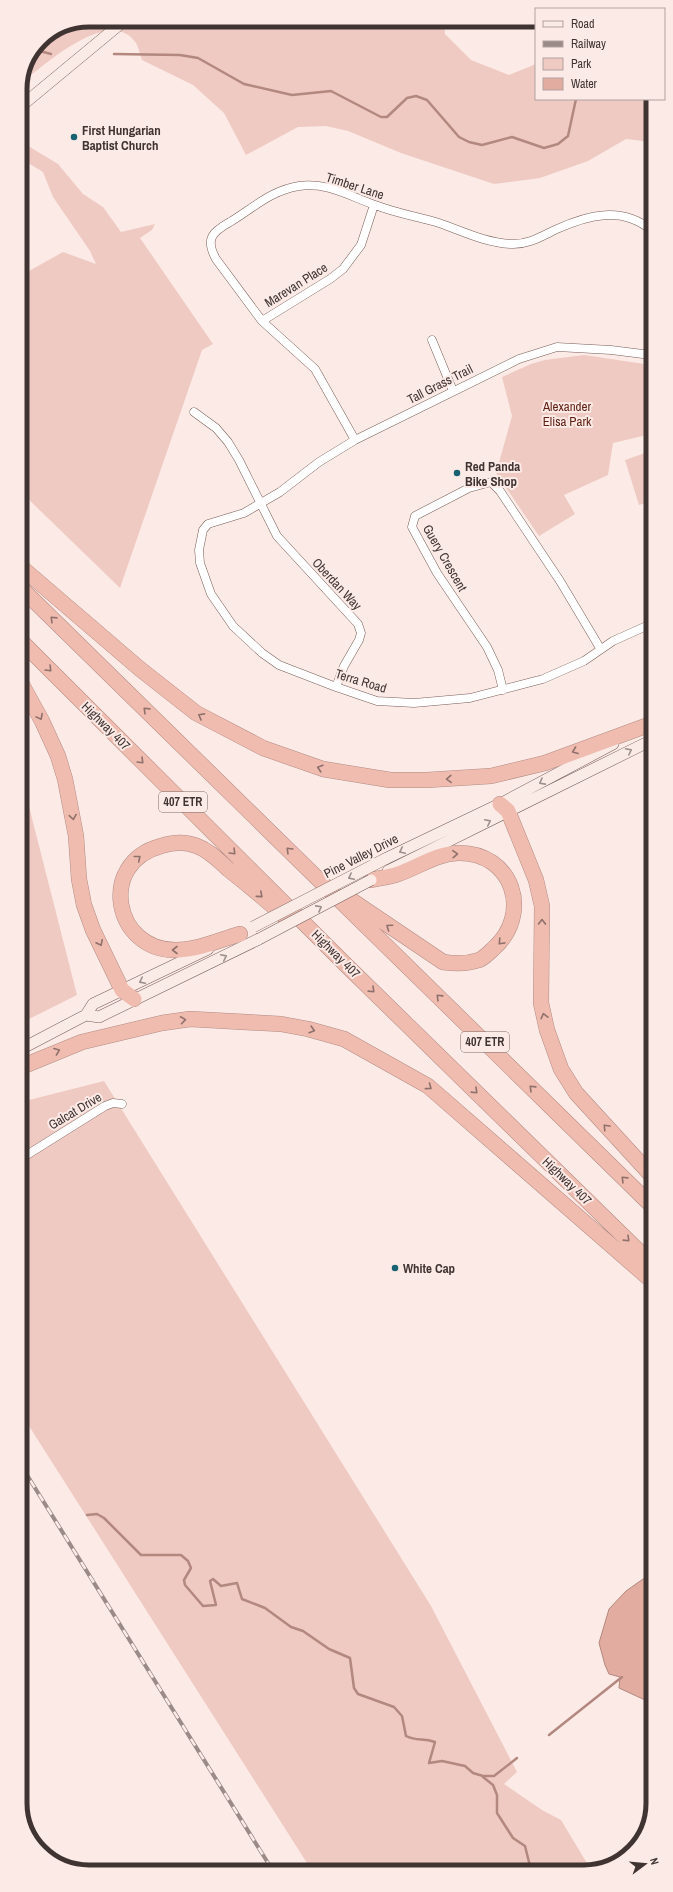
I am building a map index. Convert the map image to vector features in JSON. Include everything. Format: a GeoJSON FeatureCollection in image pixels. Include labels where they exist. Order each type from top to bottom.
{"type":"FeatureCollection","features":[{"type":"Feature","properties":{"kind":"highway"},"geometry":{"type":"LineString","coordinates":[[27,572],[140,669],[196,713],[263,748],[323,769],[390,780],[427,780],[491,776],[545,763],[646,727]]}},
{"type":"Feature","properties":{"kind":"highway","name":"407 ETR"},"geometry":{"type":"LineString","coordinates":[[27,594],[646,1200]]}},
{"type":"Feature","properties":{"kind":"highway","name":"Highway 407"},"geometry":{"type":"LineString","coordinates":[[27,648],[344,963],[646,1258]]}},
{"type":"Feature","properties":{"kind":"highway"},"geometry":{"type":"LineString","coordinates":[[27,694],[42,721],[58,756],[69,792],[84,905],[93,930],[122,990],[134,999]]}},
{"type":"Feature","properties":{"kind":"highway"},"geometry":{"type":"LineString","coordinates":[[504,808],[536,880],[542,906],[541,1003],[547,1030],[561,1069],[576,1093],[646,1169]]}},
{"type":"Feature","properties":{"kind":"highway"},"geometry":{"type":"LineString","coordinates":[[240,934],[189,949],[165,949],[148,945],[136,935],[124,913],[120,895],[122,877],[134,860],[151,848],[177,843],[196,846],[211,852],[290,921],[344,963]]}},
{"type":"Feature","properties":{"kind":"highway"},"geometry":{"type":"LineString","coordinates":[[317,877],[443,962],[458,964],[480,960],[504,940],[511,926],[514,911],[514,893],[508,880],[500,869],[487,858],[473,854],[445,854],[371,880]]}},
{"type":"Feature","properties":{"kind":"highway"},"geometry":{"type":"LineString","coordinates":[[27,1065],[82,1042],[162,1023],[190,1019],[281,1024],[308,1029],[344,1039],[428,1086],[646,1276]]}},
{"type":"Feature","properties":{"kind":"main road"},"geometry":{"type":"LineString","coordinates":[[27,101],[118,27]]}},
{"type":"Feature","properties":{"kind":"main road","name":"Pine Valley Drive"},"geometry":{"type":"LineString","coordinates":[[391,873],[603,749],[646,728]]}},
{"type":"Feature","properties":{"kind":"main road","name":"Pine Valley Drive"},"geometry":{"type":"LineString","coordinates":[[27,1046],[86,1015],[93,1004],[240,934],[385,859],[504,808],[646,743]]}},
{"type":"Feature","properties":{"kind":"main road","name":"Pine Valley Drive"},"geometry":{"type":"LineString","coordinates":[[86,1015],[99,1017],[259,940],[371,880]]}},
{"type":"Feature","properties":{"kind":"street","name":"Timber Lane"},"geometry":{"type":"LineString","coordinates":[[355,440],[314,369],[262,321],[231,282],[211,250],[211,237],[219,228],[264,199],[283,190],[298,186],[322,186],[355,196],[374,205],[438,223],[492,242],[513,244],[527,243],[559,228],[592,217],[604,215],[615,214],[629,218],[646,227]]}},
{"type":"Feature","properties":{"kind":"street","name":"Marevan Place"},"geometry":{"type":"LineString","coordinates":[[262,321],[330,279],[343,269],[361,245],[374,205]]}},
{"type":"Feature","properties":{"kind":"street"},"geometry":{"type":"LineString","coordinates":[[432,340],[453,391]]}},
{"type":"Feature","properties":{"kind":"street","name":"Tall Grass Trail"},"geometry":{"type":"LineString","coordinates":[[260,504],[285,489],[319,462],[355,440],[519,359],[557,347],[610,350],[646,354]]}},
{"type":"Feature","properties":{"kind":"street","name":"Oberdan Way"},"geometry":{"type":"LineString","coordinates":[[194,412],[216,428],[228,442],[239,460],[277,536],[358,624],[361,633],[359,640],[344,666],[336,687]]}},
{"type":"Feature","properties":{"kind":"street","name":"Guery Crescent"},"geometry":{"type":"LineString","coordinates":[[503,690],[498,670],[487,646],[437,573],[412,527],[415,516],[469,488],[491,482],[500,490],[560,581],[600,648]]}},
{"type":"Feature","properties":{"kind":"street","name":"Terra Road"},"geometry":{"type":"LineString","coordinates":[[260,504],[244,513],[208,524],[203,530],[199,550],[200,563],[211,594],[233,626],[262,653],[280,665],[377,701],[414,703],[470,698],[543,680],[584,661],[600,648],[646,625]]}},
{"type":"Feature","properties":{"kind":"street","name":"Galcat Drive"},"geometry":{"type":"LineString","coordinates":[[27,1155],[105,1106],[113,1103],[122,1104]]}},
{"type":"Feature","properties":{"kind":"green space"},"geometry":{"type":"Polygon","coordinates":[[[444,27],[445,34],[471,60],[509,75],[535,64],[535,100],[646,100],[646,141],[626,139],[588,161],[540,178],[494,184],[401,153],[348,131],[326,126],[298,127],[246,155],[224,113],[193,85],[142,60],[136,43],[125,33],[111,31],[95,34],[78,42],[46,63],[28,77],[37,55],[45,45],[55,37],[77,28],[444,27]]]}},
{"type":"Feature","properties":{"kind":"green space"},"geometry":{"type":"Polygon","coordinates":[[[27,145],[58,164],[83,194],[103,207],[121,232],[155,224],[152,230],[140,238],[213,344],[202,350],[120,588],[27,498],[27,272],[63,252],[96,264],[90,251],[53,197],[43,172],[27,162],[27,145]]]}},
{"type":"Feature","properties":{"kind":"green space","name":"Alexander Elisa Park"},"geometry":{"type":"Polygon","coordinates":[[[584,355],[646,364],[646,435],[613,443],[608,475],[564,495],[575,514],[539,536],[496,473],[512,416],[502,377],[531,364],[545,360],[584,355]]]}},
{"type":"Feature","properties":{"kind":"green space"},"geometry":{"type":"Polygon","coordinates":[[[646,453],[646,503],[639,505],[625,460],[646,453]]]}},
{"type":"Feature","properties":{"kind":"green space"},"geometry":{"type":"Polygon","coordinates":[[[27,799],[77,995],[27,1020],[27,799]]]}},
{"type":"Feature","properties":{"kind":"green space"},"geometry":{"type":"Polygon","coordinates":[[[104,1081],[431,1606],[517,1772],[504,1784],[542,1810],[561,1820],[588,1865],[308,1865],[27,1423],[27,1100],[104,1081]]]}},
{"type":"Feature","properties":{"kind":"water"},"geometry":{"type":"Polygon","coordinates":[[[646,1577],[645,1700],[619,1688],[620,1677],[609,1674],[599,1643],[609,1609],[626,1591],[646,1577]]]}},
{"type":"Feature","properties":{"kind":"waterway"},"geometry":{"type":"LineString","coordinates":[[40,51],[51,54]]}},
{"type":"Feature","properties":{"kind":"waterway"},"geometry":{"type":"LineString","coordinates":[[114,54],[180,55],[198,58],[244,84],[292,95],[331,91],[381,117],[387,117],[407,98],[416,96],[427,100],[459,137],[469,142],[482,145],[512,137],[544,148],[558,144],[568,136],[576,100]]}},
{"type":"Feature","properties":{"kind":"waterway"},"geometry":{"type":"LineString","coordinates":[[87,1515],[97,1514],[104,1518],[141,1555],[181,1555],[188,1561],[191,1568],[184,1580],[185,1585],[203,1606],[216,1605],[210,1581],[213,1579],[221,1586],[237,1583],[242,1599],[265,1608],[291,1627],[303,1631],[329,1649],[350,1658],[354,1688],[358,1694],[394,1707],[402,1716],[406,1736],[414,1739],[435,1742],[429,1763],[442,1761],[465,1766],[473,1773],[483,1776],[494,1776],[517,1758]]}},
{"type":"Feature","properties":{"kind":"waterway"},"geometry":{"type":"LineString","coordinates":[[549,1735],[622,1677]]}},
{"type":"Feature","properties":{"kind":"waterway"},"geometry":{"type":"LineString","coordinates":[[483,1777],[493,1785],[497,1795],[497,1813],[513,1838],[525,1846],[530,1865]]}},
{"type":"Feature","properties":{"kind":"railway"},"geometry":{"type":"LineString","coordinates":[[27,1475],[269,1865]]}},
{"type":"Feature","properties":{"kind":"place","name":"First Hungarian Baptist Church"},"geometry":{"type":"Point","coordinates":[74,137]}},
{"type":"Feature","properties":{"kind":"place","name":"Red Panda Bike Shop"},"geometry":{"type":"Point","coordinates":[457,473]}},
{"type":"Feature","properties":{"kind":"place","name":"White Cap"},"geometry":{"type":"Point","coordinates":[395,1268]}}]}
